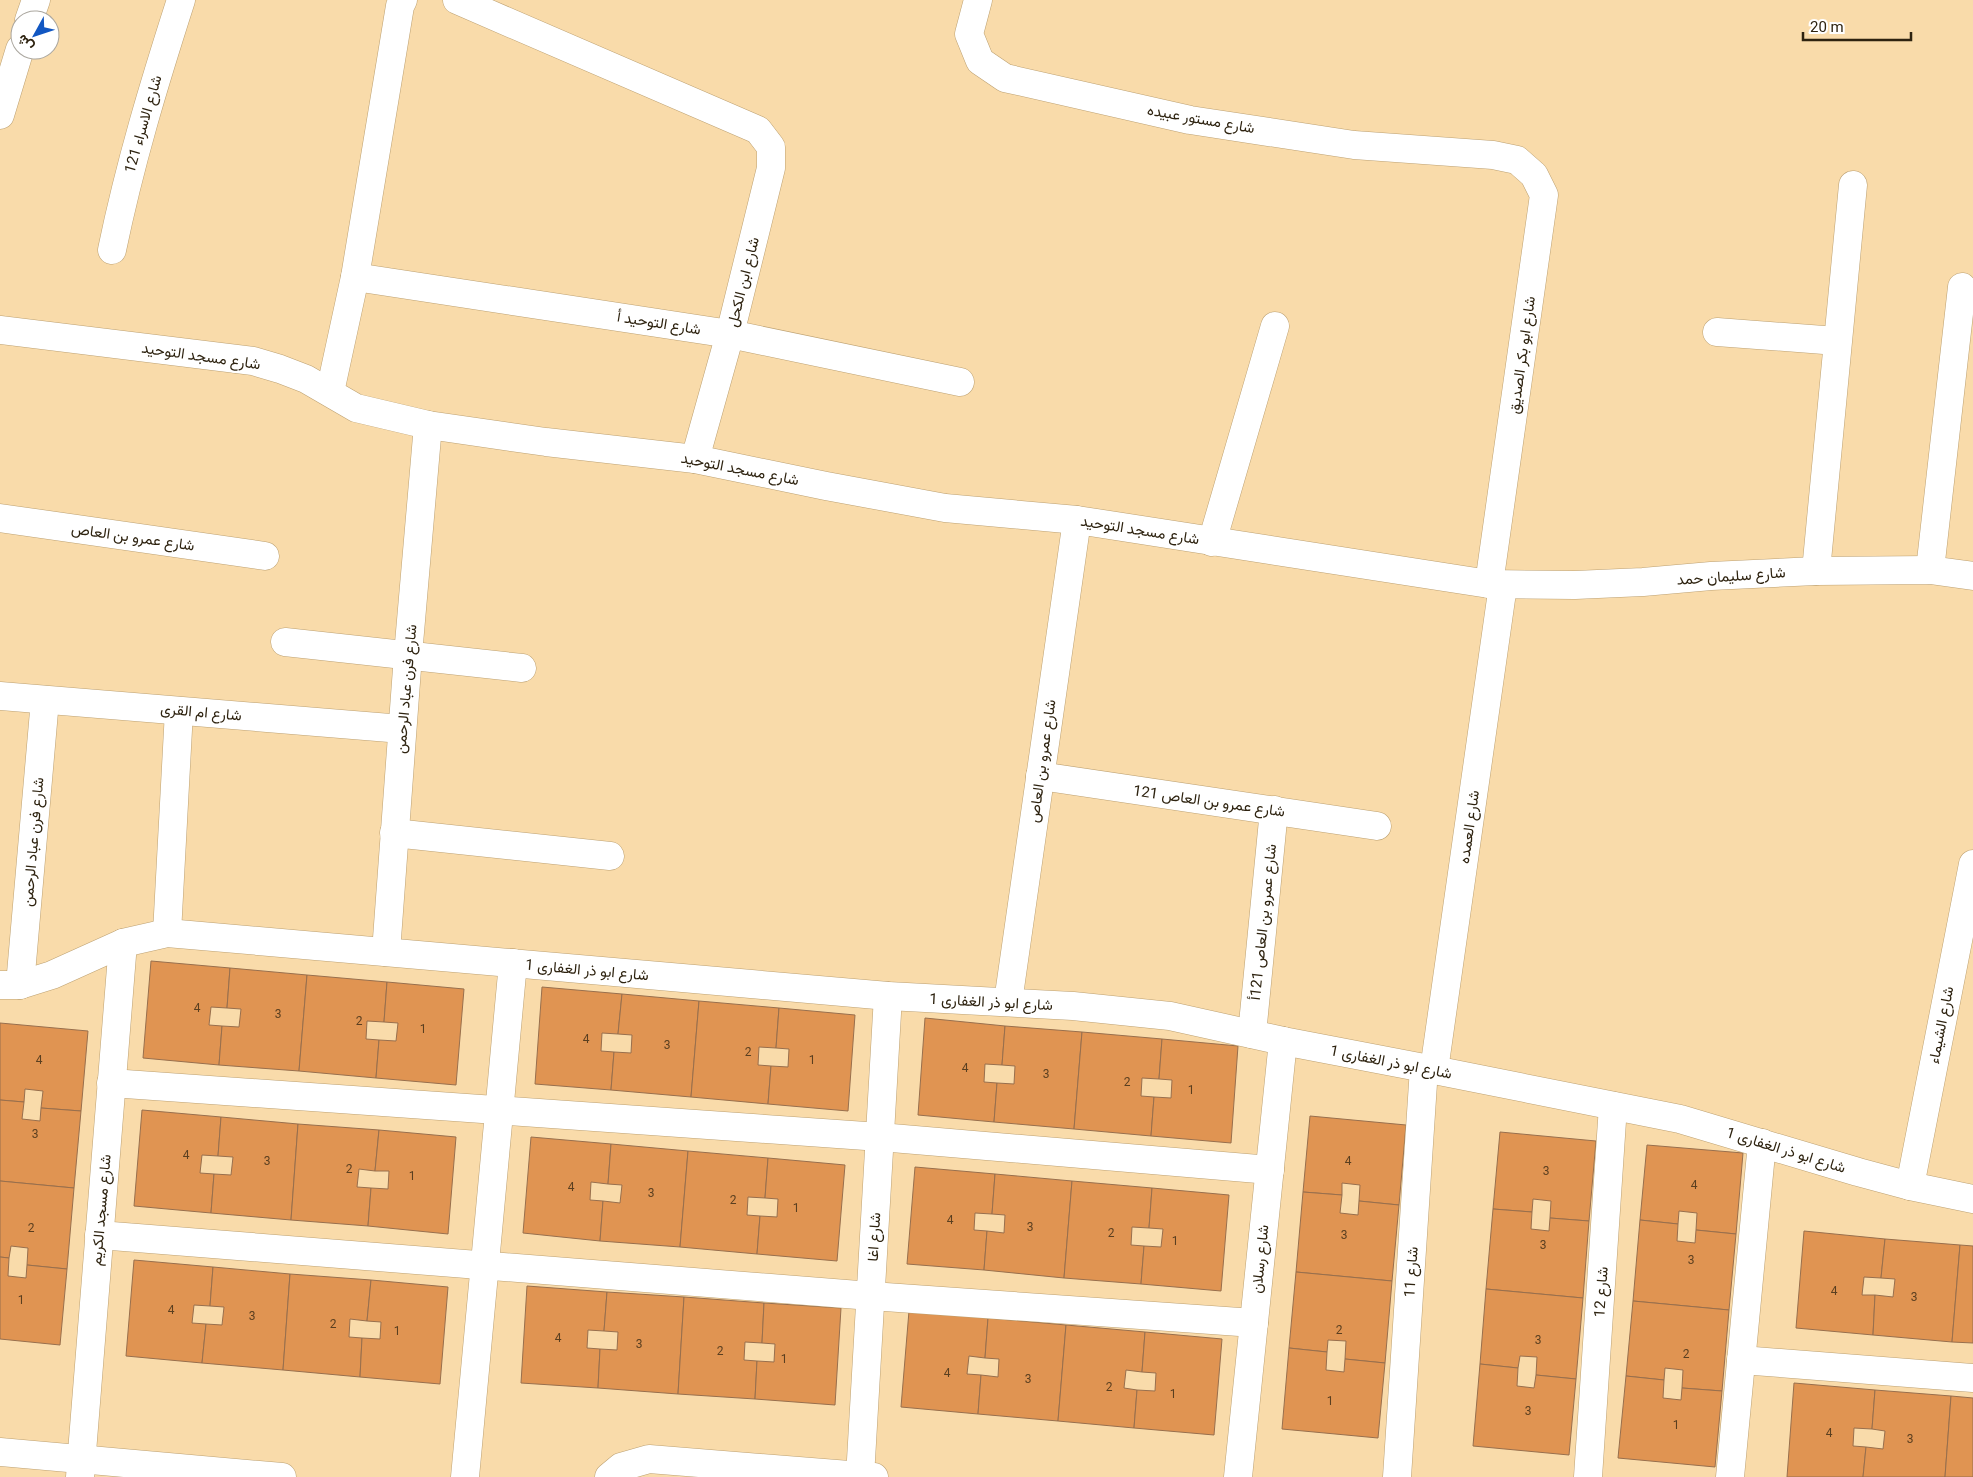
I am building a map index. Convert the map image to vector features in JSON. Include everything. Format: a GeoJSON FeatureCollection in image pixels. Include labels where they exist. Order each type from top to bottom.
{"type":"FeatureCollection","features":[{"type":"Feature","properties":{"kind":"street","name":"شارع الاسراء 121"},"geometry":{"type":"LineString","coordinates":[[112,250],[124,190],[140,131],[181,0]]}},
{"type":"Feature","properties":{"kind":"street"},"geometry":{"type":"LineString","coordinates":[[330,392],[355,278],[400,6],[403,0]]}},
{"type":"Feature","properties":{"kind":"street","name":"شارع ابن الكحل"},"geometry":{"type":"LineString","coordinates":[[457,0],[737,120],[758,130],[771,147],[771,168],[730,334],[695,459]]}},
{"type":"Feature","properties":{"kind":"street","name":"شارع مستور عبيده"},"geometry":{"type":"LineString","coordinates":[[978,0],[969,34],[980,61],[1006,78],[1190,120],[1354,145],[1493,155]]}},
{"type":"Feature","properties":{"kind":"street"},"geometry":{"type":"LineString","coordinates":[[0,115],[17,60]]}},
{"type":"Feature","properties":{"kind":"street","name":"شارع ابو بكر الصديق"},"geometry":{"type":"LineString","coordinates":[[1493,155],[1517,160],[1534,175],[1544,195],[1496,584]]}},
{"type":"Feature","properties":{"kind":"street"},"geometry":{"type":"LineString","coordinates":[[1816,570],[1853,185]]}},
{"type":"Feature","properties":{"kind":"street","name":"شارع التوحيد أ"},"geometry":{"type":"LineString","coordinates":[[355,278],[730,334],[960,382]]}},
{"type":"Feature","properties":{"kind":"street"},"geometry":{"type":"LineString","coordinates":[[1930,570],[1962,287]]}},
{"type":"Feature","properties":{"kind":"street"},"geometry":{"type":"LineString","coordinates":[[1212,542],[1275,326]]}},
{"type":"Feature","properties":{"kind":"street","name":"شارع مسجد التوحيد"},"geometry":{"type":"LineString","coordinates":[[0,330],[253,361],[280,369],[330,392],[356,408],[428,425],[546,442],[695,459],[946,508],[1077,520],[1496,584]]}},
{"type":"Feature","properties":{"kind":"street"},"geometry":{"type":"LineString","coordinates":[[1717,332],[1837,341]]}},
{"type":"Feature","properties":{"kind":"street","name":"شارع فرن عباد الرحمن"},"geometry":{"type":"LineString","coordinates":[[386,952],[402,729],[428,425]]}},
{"type":"Feature","properties":{"kind":"street","name":"شارع عمرو بن العاص"},"geometry":{"type":"LineString","coordinates":[[0,518],[265,556]]}},
{"type":"Feature","properties":{"kind":"street","name":"شارع عمرو بن العاص"},"geometry":{"type":"LineString","coordinates":[[1008,1002],[1077,520]]}},
{"type":"Feature","properties":{"kind":"street","name":"شارع سليمان حمد"},"geometry":{"type":"LineString","coordinates":[[1496,584],[1575,585],[1816,570],[1930,570],[1973,576]]}},
{"type":"Feature","properties":{"kind":"street","name":"شارع العمده"},"geometry":{"type":"LineString","coordinates":[[1429,1069],[1496,584]]}},
{"type":"Feature","properties":{"kind":"street"},"geometry":{"type":"LineString","coordinates":[[285,642],[522,668]]}},
{"type":"Feature","properties":{"kind":"street","name":"شارع ام القرى"},"geometry":{"type":"LineString","coordinates":[[0,696],[402,729]]}},
{"type":"Feature","properties":{"kind":"street","name":"شارع فرن عباد الرحمن"},"geometry":{"type":"LineString","coordinates":[[10,985],[46,700]]}},
{"type":"Feature","properties":{"kind":"street"},"geometry":{"type":"LineString","coordinates":[[167,933],[179,710]]}},
{"type":"Feature","properties":{"kind":"street","name":"شارع عمرو بن العاص 121"},"geometry":{"type":"LineString","coordinates":[[1040,776],[1378,826]]}},
{"type":"Feature","properties":{"kind":"street","name":"شارع عمرو بن العاص 121أ"},"geometry":{"type":"LineString","coordinates":[[1252,1034],[1274,810]]}},
{"type":"Feature","properties":{"kind":"street"},"geometry":{"type":"LineString","coordinates":[[394,833],[610,856]]}},
{"type":"Feature","properties":{"kind":"street","name":"شارع الشيماء"},"geometry":{"type":"LineString","coordinates":[[1910,1186],[1973,864]]}},
{"type":"Feature","properties":{"kind":"street","name":"شارع ابو ذر الغفارى 1"},"geometry":{"type":"LineString","coordinates":[[10,985],[52,975],[123,943],[167,933],[888,996],[1073,1006],[1170,1016],[1283,1041],[1680,1119],[1910,1186],[1973,1199]]}},
{"type":"Feature","properties":{"kind":"street","name":"شارع مسجد الكريم"},"geometry":{"type":"LineString","coordinates":[[80,1468],[123,943]]}},
{"type":"Feature","properties":{"kind":"street"},"geometry":{"type":"LineString","coordinates":[[465,1477],[513,964]]}},
{"type":"Feature","properties":{"kind":"street","name":"شارع اغا"},"geometry":{"type":"LineString","coordinates":[[865,1477],[871,1296],[888,996]]}},
{"type":"Feature","properties":{"kind":"street","name":"شارع رسلان"},"geometry":{"type":"LineString","coordinates":[[1238,1477],[1283,1041]]}},
{"type":"Feature","properties":{"kind":"street","name":"شارع 11"},"geometry":{"type":"LineString","coordinates":[[1398,1477],[1429,1069]]}},
{"type":"Feature","properties":{"kind":"street"},"geometry":{"type":"LineString","coordinates":[[111,1083],[880,1137],[1270,1170]]}},
{"type":"Feature","properties":{"kind":"street","name":"شارع 12"},"geometry":{"type":"LineString","coordinates":[[1588,1477],[1613,1106]]}},
{"type":"Feature","properties":{"kind":"street"},"geometry":{"type":"LineString","coordinates":[[1730,1477],[1762,1143]]}},
{"type":"Feature","properties":{"kind":"street"},"geometry":{"type":"LineString","coordinates":[[99,1235],[871,1296],[1254,1323]]}},
{"type":"Feature","properties":{"kind":"street"},"geometry":{"type":"LineString","coordinates":[[1741,1360],[1973,1378]]}},
{"type":"Feature","properties":{"kind":"street"},"geometry":{"type":"LineString","coordinates":[[0,1452],[80,1468],[282,1477]]}},
{"type":"Feature","properties":{"kind":"street"},"geometry":{"type":"LineString","coordinates":[[609,1477],[621,1467],[649,1459],[865,1477]]}},
{"type":"Feature","properties":{"kind":"building"},"geometry":{"type":"Polygon","coordinates":[[[151,961],[230,968],[227,1008],[211,1007],[209,1025],[222,1026],[219,1065],[143,1058],[151,961]]]}},
{"type":"Feature","properties":{"kind":"building"},"geometry":{"type":"Polygon","coordinates":[[[230,968],[307,975],[299,1071],[219,1065],[222,1026],[239,1027],[241,1009],[227,1008],[230,968]]]}},
{"type":"Feature","properties":{"kind":"building"},"geometry":{"type":"Polygon","coordinates":[[[307,975],[387,982],[384,1022],[367,1021],[366,1039],[379,1040],[376,1078],[299,1071],[307,975]]]}},
{"type":"Feature","properties":{"kind":"building"},"geometry":{"type":"Polygon","coordinates":[[[387,982],[464,989],[456,1085],[376,1078],[379,1040],[396,1041],[398,1023],[384,1022],[387,982]]]}},
{"type":"Feature","properties":{"kind":"building"},"geometry":{"type":"Polygon","coordinates":[[[542,987],[622,994],[618,1034],[602,1033],[601,1051],[614,1052],[611,1090],[535,1084],[542,987]]]}},
{"type":"Feature","properties":{"kind":"building"},"geometry":{"type":"Polygon","coordinates":[[[622,994],[699,1001],[691,1097],[611,1090],[614,1052],[631,1053],[632,1035],[618,1034],[622,994]]]}},
{"type":"Feature","properties":{"kind":"building"},"geometry":{"type":"Polygon","coordinates":[[[699,1001],[779,1008],[776,1048],[759,1047],[758,1065],[771,1066],[768,1104],[691,1097],[699,1001]]]}},
{"type":"Feature","properties":{"kind":"building"},"geometry":{"type":"Polygon","coordinates":[[[779,1008],[855,1015],[848,1111],[768,1104],[771,1066],[788,1067],[789,1049],[776,1048],[779,1008]]]}},
{"type":"Feature","properties":{"kind":"building"},"geometry":{"type":"Polygon","coordinates":[[[925,1018],[1005,1026],[1002,1065],[985,1064],[984,1082],[997,1083],[994,1122],[918,1115],[925,1018]]]}},
{"type":"Feature","properties":{"kind":"building"},"geometry":{"type":"Polygon","coordinates":[[[0,1023],[88,1031],[81,1111],[41,1108],[43,1091],[25,1089],[24,1102],[0,1100],[0,1023]]]}},
{"type":"Feature","properties":{"kind":"building"},"geometry":{"type":"Polygon","coordinates":[[[1005,1026],[1082,1032],[1074,1129],[994,1122],[997,1083],[1014,1084],[1015,1066],[1002,1065],[1005,1026]]]}},
{"type":"Feature","properties":{"kind":"building"},"geometry":{"type":"Polygon","coordinates":[[[1082,1032],[1162,1039],[1159,1079],[1142,1078],[1141,1096],[1154,1097],[1151,1136],[1074,1129],[1082,1032]]]}},
{"type":"Feature","properties":{"kind":"building"},"geometry":{"type":"Polygon","coordinates":[[[1162,1039],[1238,1046],[1231,1143],[1151,1136],[1154,1097],[1171,1098],[1172,1080],[1159,1079],[1162,1039]]]}},
{"type":"Feature","properties":{"kind":"building"},"geometry":{"type":"Polygon","coordinates":[[[0,1100],[24,1102],[22,1119],[40,1121],[41,1108],[81,1111],[74,1188],[0,1181],[0,1100]]]}},
{"type":"Feature","properties":{"kind":"building"},"geometry":{"type":"Polygon","coordinates":[[[142,1110],[221,1117],[218,1156],[202,1155],[200,1173],[214,1174],[211,1213],[134,1206],[142,1110]]]}},
{"type":"Feature","properties":{"kind":"building"},"geometry":{"type":"Polygon","coordinates":[[[1310,1116],[1406,1125],[1399,1205],[1359,1201],[1360,1185],[1342,1183],[1342,1195],[1303,1192],[1310,1116]]]}},
{"type":"Feature","properties":{"kind":"building"},"geometry":{"type":"Polygon","coordinates":[[[221,1117],[298,1124],[291,1220],[211,1213],[214,1174],[231,1175],[233,1157],[218,1156],[221,1117]]]}},
{"type":"Feature","properties":{"kind":"building"},"geometry":{"type":"Polygon","coordinates":[[[298,1124],[379,1130],[375,1171],[359,1169],[357,1187],[371,1188],[368,1226],[291,1220],[298,1124]]]}},
{"type":"Feature","properties":{"kind":"building"},"geometry":{"type":"Polygon","coordinates":[[[379,1130],[456,1137],[448,1234],[368,1226],[371,1188],[388,1189],[389,1171],[375,1171],[379,1130]]]}},
{"type":"Feature","properties":{"kind":"building"},"geometry":{"type":"Polygon","coordinates":[[[1500,1132],[1596,1141],[1589,1221],[1550,1218],[1551,1201],[1533,1199],[1532,1212],[1493,1209],[1500,1132]]]}},
{"type":"Feature","properties":{"kind":"building"},"geometry":{"type":"Polygon","coordinates":[[[531,1137],[611,1144],[608,1184],[591,1182],[590,1200],[603,1201],[600,1241],[523,1233],[531,1137]]]}},
{"type":"Feature","properties":{"kind":"building"},"geometry":{"type":"Polygon","coordinates":[[[611,1144],[688,1151],[680,1247],[600,1241],[603,1201],[620,1203],[622,1185],[608,1184],[611,1144]]]}},
{"type":"Feature","properties":{"kind":"building"},"geometry":{"type":"Polygon","coordinates":[[[1647,1145],[1743,1153],[1736,1234],[1696,1230],[1697,1213],[1679,1211],[1678,1224],[1640,1220],[1647,1145]]]}},
{"type":"Feature","properties":{"kind":"building"},"geometry":{"type":"Polygon","coordinates":[[[688,1151],[768,1158],[765,1198],[748,1197],[747,1215],[760,1216],[757,1254],[680,1247],[688,1151]]]}},
{"type":"Feature","properties":{"kind":"building"},"geometry":{"type":"Polygon","coordinates":[[[768,1158],[845,1165],[837,1261],[757,1254],[760,1216],[777,1217],[778,1199],[765,1198],[768,1158]]]}},
{"type":"Feature","properties":{"kind":"building"},"geometry":{"type":"Polygon","coordinates":[[[915,1167],[995,1174],[992,1214],[975,1213],[974,1230],[987,1231],[984,1270],[907,1264],[915,1167]]]}},
{"type":"Feature","properties":{"kind":"building"},"geometry":{"type":"Polygon","coordinates":[[[995,1174],[1072,1181],[1064,1278],[984,1270],[987,1231],[1004,1233],[1005,1215],[992,1214],[995,1174]]]}},
{"type":"Feature","properties":{"kind":"building"},"geometry":{"type":"Polygon","coordinates":[[[0,1181],[74,1188],[67,1269],[27,1265],[28,1248],[11,1246],[9,1258],[0,1257],[0,1181]]]}},
{"type":"Feature","properties":{"kind":"building"},"geometry":{"type":"Polygon","coordinates":[[[1072,1181],[1152,1188],[1149,1228],[1132,1227],[1131,1245],[1144,1246],[1141,1284],[1064,1278],[1072,1181]]]}},
{"type":"Feature","properties":{"kind":"building"},"geometry":{"type":"Polygon","coordinates":[[[1152,1188],[1229,1195],[1221,1291],[1141,1284],[1144,1246],[1161,1247],[1163,1229],[1149,1228],[1152,1188]]]}},
{"type":"Feature","properties":{"kind":"building"},"geometry":{"type":"Polygon","coordinates":[[[1303,1192],[1342,1195],[1340,1213],[1358,1215],[1359,1201],[1399,1205],[1392,1281],[1296,1272],[1303,1192]]]}},
{"type":"Feature","properties":{"kind":"building"},"geometry":{"type":"Polygon","coordinates":[[[1493,1209],[1532,1212],[1531,1229],[1549,1231],[1550,1218],[1589,1221],[1583,1298],[1486,1289],[1493,1209]]]}},
{"type":"Feature","properties":{"kind":"building"},"geometry":{"type":"Polygon","coordinates":[[[1640,1220],[1678,1224],[1677,1241],[1695,1243],[1696,1230],[1736,1234],[1729,1310],[1633,1301],[1640,1220]]]}},
{"type":"Feature","properties":{"kind":"building"},"geometry":{"type":"Polygon","coordinates":[[[1804,1231],[1885,1239],[1881,1278],[1864,1277],[1862,1295],[1875,1295],[1873,1335],[1796,1328],[1804,1231]]]}},
{"type":"Feature","properties":{"kind":"building"},"geometry":{"type":"Polygon","coordinates":[[[1885,1239],[1960,1245],[1952,1342],[1873,1335],[1875,1295],[1893,1297],[1895,1279],[1881,1278],[1885,1239]]]}},
{"type":"Feature","properties":{"kind":"building"},"geometry":{"type":"Polygon","coordinates":[[[1960,1245],[1973,1246],[1973,1343],[1952,1342],[1960,1245]]]}},
{"type":"Feature","properties":{"kind":"building"},"geometry":{"type":"Polygon","coordinates":[[[0,1257],[9,1258],[8,1276],[26,1278],[27,1265],[67,1269],[60,1345],[0,1339],[0,1257]]]}},
{"type":"Feature","properties":{"kind":"building"},"geometry":{"type":"Polygon","coordinates":[[[134,1260],[213,1267],[210,1306],[194,1305],[192,1323],[206,1324],[202,1363],[126,1356],[134,1260]]]}},
{"type":"Feature","properties":{"kind":"building"},"geometry":{"type":"Polygon","coordinates":[[[213,1267],[290,1274],[283,1370],[202,1363],[206,1324],[222,1325],[224,1307],[210,1306],[213,1267]]]}},
{"type":"Feature","properties":{"kind":"building"},"geometry":{"type":"Polygon","coordinates":[[[1296,1272],[1392,1281],[1385,1363],[1345,1359],[1346,1341],[1328,1340],[1327,1352],[1289,1348],[1296,1272]]]}},
{"type":"Feature","properties":{"kind":"building"},"geometry":{"type":"Polygon","coordinates":[[[290,1274],[371,1280],[367,1321],[350,1319],[349,1337],[362,1338],[360,1377],[283,1370],[290,1274]]]}},
{"type":"Feature","properties":{"kind":"building"},"geometry":{"type":"Polygon","coordinates":[[[371,1280],[448,1287],[440,1384],[360,1377],[362,1338],[380,1339],[381,1322],[367,1321],[371,1280]]]}},
{"type":"Feature","properties":{"kind":"building"},"geometry":{"type":"Polygon","coordinates":[[[527,1286],[607,1292],[604,1331],[588,1330],[587,1348],[600,1349],[598,1388],[521,1383],[527,1286]]]}},
{"type":"Feature","properties":{"kind":"building"},"geometry":{"type":"Polygon","coordinates":[[[1486,1289],[1583,1298],[1576,1379],[1536,1375],[1537,1357],[1520,1356],[1518,1368],[1480,1364],[1486,1289]]]}},
{"type":"Feature","properties":{"kind":"building"},"geometry":{"type":"Polygon","coordinates":[[[607,1292],[684,1297],[678,1394],[598,1388],[600,1349],[617,1350],[618,1332],[604,1331],[607,1292]]]}},
{"type":"Feature","properties":{"kind":"building"},"geometry":{"type":"Polygon","coordinates":[[[684,1297],[764,1303],[762,1343],[745,1342],[744,1360],[757,1361],[755,1399],[678,1394],[684,1297]]]}},
{"type":"Feature","properties":{"kind":"building"},"geometry":{"type":"Polygon","coordinates":[[[1633,1301],[1729,1310],[1722,1391],[1682,1388],[1683,1370],[1665,1368],[1664,1380],[1626,1376],[1633,1301]]]}},
{"type":"Feature","properties":{"kind":"building"},"geometry":{"type":"Polygon","coordinates":[[[764,1303],[841,1308],[835,1405],[755,1399],[757,1361],[774,1362],[775,1344],[762,1343],[764,1303]]]}},
{"type":"Feature","properties":{"kind":"building"},"geometry":{"type":"Polygon","coordinates":[[[909,1311],[988,1318],[985,1358],[969,1356],[967,1374],[981,1375],[978,1414],[901,1407],[909,1311]]]}},
{"type":"Feature","properties":{"kind":"building"},"geometry":{"type":"Polygon","coordinates":[[[988,1318],[1066,1325],[1058,1421],[978,1414],[981,1375],[998,1377],[999,1359],[985,1358],[988,1318]]]}},
{"type":"Feature","properties":{"kind":"building"},"geometry":{"type":"Polygon","coordinates":[[[1066,1325],[1145,1332],[1142,1372],[1126,1370],[1124,1388],[1137,1390],[1134,1428],[1058,1421],[1066,1325]]]}},
{"type":"Feature","properties":{"kind":"building"},"geometry":{"type":"Polygon","coordinates":[[[1145,1332],[1222,1339],[1214,1435],[1134,1428],[1137,1390],[1155,1391],[1156,1373],[1142,1372],[1145,1332]]]}},
{"type":"Feature","properties":{"kind":"building"},"geometry":{"type":"Polygon","coordinates":[[[1289,1348],[1327,1352],[1326,1370],[1344,1372],[1345,1359],[1385,1363],[1378,1438],[1282,1429],[1289,1348]]]}},
{"type":"Feature","properties":{"kind":"building"},"geometry":{"type":"Polygon","coordinates":[[[1480,1364],[1518,1368],[1517,1386],[1534,1388],[1536,1375],[1576,1379],[1569,1455],[1473,1446],[1480,1364]]]}},
{"type":"Feature","properties":{"kind":"building"},"geometry":{"type":"Polygon","coordinates":[[[1626,1376],[1664,1380],[1663,1398],[1681,1400],[1682,1388],[1722,1391],[1715,1467],[1618,1458],[1626,1376]]]}},
{"type":"Feature","properties":{"kind":"building"},"geometry":{"type":"Polygon","coordinates":[[[1794,1383],[1875,1390],[1872,1429],[1854,1428],[1853,1446],[1866,1447],[1863,1477],[1787,1477],[1794,1383]]]}},
{"type":"Feature","properties":{"kind":"building"},"geometry":{"type":"Polygon","coordinates":[[[1875,1390],[1951,1396],[1945,1477],[1863,1477],[1866,1447],[1883,1449],[1885,1431],[1872,1429],[1875,1390]]]}},
{"type":"Feature","properties":{"kind":"building"},"geometry":{"type":"Polygon","coordinates":[[[1951,1396],[1973,1398],[1973,1477],[1945,1477],[1951,1396]]]}}]}
